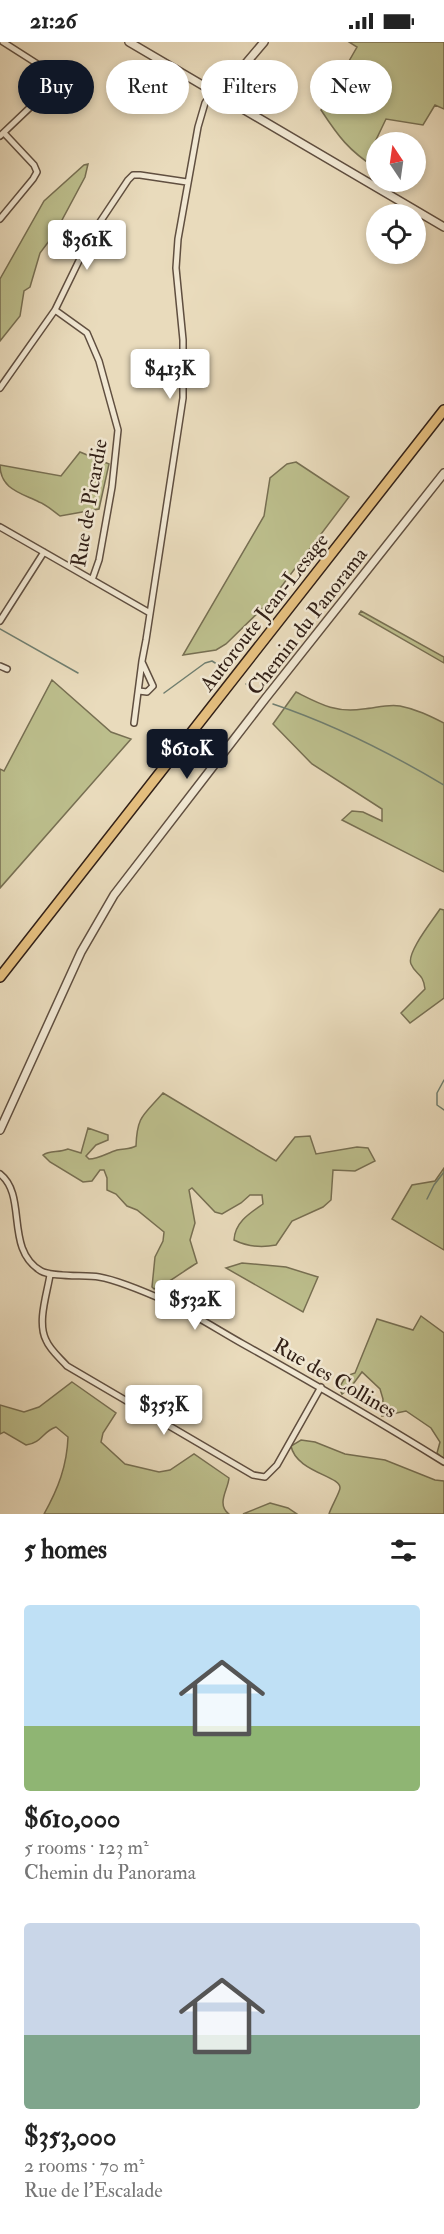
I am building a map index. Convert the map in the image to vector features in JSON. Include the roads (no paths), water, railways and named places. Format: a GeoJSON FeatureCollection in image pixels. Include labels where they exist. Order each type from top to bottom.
{"type":"FeatureCollection","features":[{"type":"Feature","properties":{"kind":"highway","name":"Autoroute Jean-Lesage"},"geometry":{"type":"LineString","coordinates":[[0,976],[444,410]]}},
{"type":"Feature","properties":{"kind":"street"},"geometry":{"type":"LineString","coordinates":[[0,219],[37,172],[34,165],[2,135],[41,97],[43,83],[42,74],[36,63],[3,42]]}},
{"type":"Feature","properties":{"kind":"street"},"geometry":{"type":"LineString","coordinates":[[129,42],[201,83]]}},
{"type":"Feature","properties":{"kind":"street"},"geometry":{"type":"LineString","coordinates":[[247,60],[264,42]]}},
{"type":"Feature","properties":{"kind":"street"},"geometry":{"type":"LineString","coordinates":[[134,723],[183,398],[183,340],[176,268],[187,182],[202,114]]}},
{"type":"Feature","properties":{"kind":"street"},"geometry":{"type":"LineString","coordinates":[[254,114],[444,227]]}},
{"type":"Feature","properties":{"kind":"street"},"geometry":{"type":"LineString","coordinates":[[0,388],[55,310],[92,234],[128,180],[140,175],[187,182]]}},
{"type":"Feature","properties":{"kind":"street","name":"Rue de Picardie"},"geometry":{"type":"LineString","coordinates":[[55,310],[87,333],[99,361],[118,430],[112,487],[99,561],[92,580]]}},
{"type":"Feature","properties":{"kind":"street","name":"Chemin du Panorama"},"geometry":{"type":"LineString","coordinates":[[0,1130],[81,952],[114,895],[444,473]]}},
{"type":"Feature","properties":{"kind":"street"},"geometry":{"type":"LineString","coordinates":[[0,527],[150,614]]}},
{"type":"Feature","properties":{"kind":"street"},"geometry":{"type":"LineString","coordinates":[[0,621],[44,552]]}},
{"type":"Feature","properties":{"kind":"street"},"geometry":{"type":"LineString","coordinates":[[139,691],[147,692],[153,686],[142,661]]}},
{"type":"Feature","properties":{"kind":"street"},"geometry":{"type":"LineString","coordinates":[[0,666],[7,669]]}},
{"type":"Feature","properties":{"kind":"street"},"geometry":{"type":"LineString","coordinates":[[0,1174],[9,1184],[20,1243],[25,1254],[32,1264],[50,1275],[42,1328],[45,1340],[67,1366],[254,1475],[265,1477],[277,1465],[321,1387]]}},
{"type":"Feature","properties":{"kind":"street","name":"Rue des Collines"},"geometry":{"type":"LineString","coordinates":[[50,1275],[64,1274],[101,1278],[168,1302],[321,1387],[444,1462]]}},
{"type":"Feature","properties":{"kind":"waterway"},"geometry":{"type":"LineString","coordinates":[[0,629],[78,673]]}},
{"type":"Feature","properties":{"kind":"waterway"},"geometry":{"type":"LineString","coordinates":[[164,693],[205,663],[212,661],[220,666]]}},
{"type":"Feature","properties":{"kind":"waterway"},"geometry":{"type":"LineString","coordinates":[[246,684],[256,692]]}},
{"type":"Feature","properties":{"kind":"waterway"},"geometry":{"type":"LineString","coordinates":[[273,704],[361,740],[444,785]]}},
{"type":"Feature","properties":{"kind":"waterway"},"geometry":{"type":"LineString","coordinates":[[444,1080],[437,1093],[437,1105],[444,1110]]}},
{"type":"Feature","properties":{"kind":"waterway"},"geometry":{"type":"LineString","coordinates":[[427,1199],[444,1172]]}}]}
